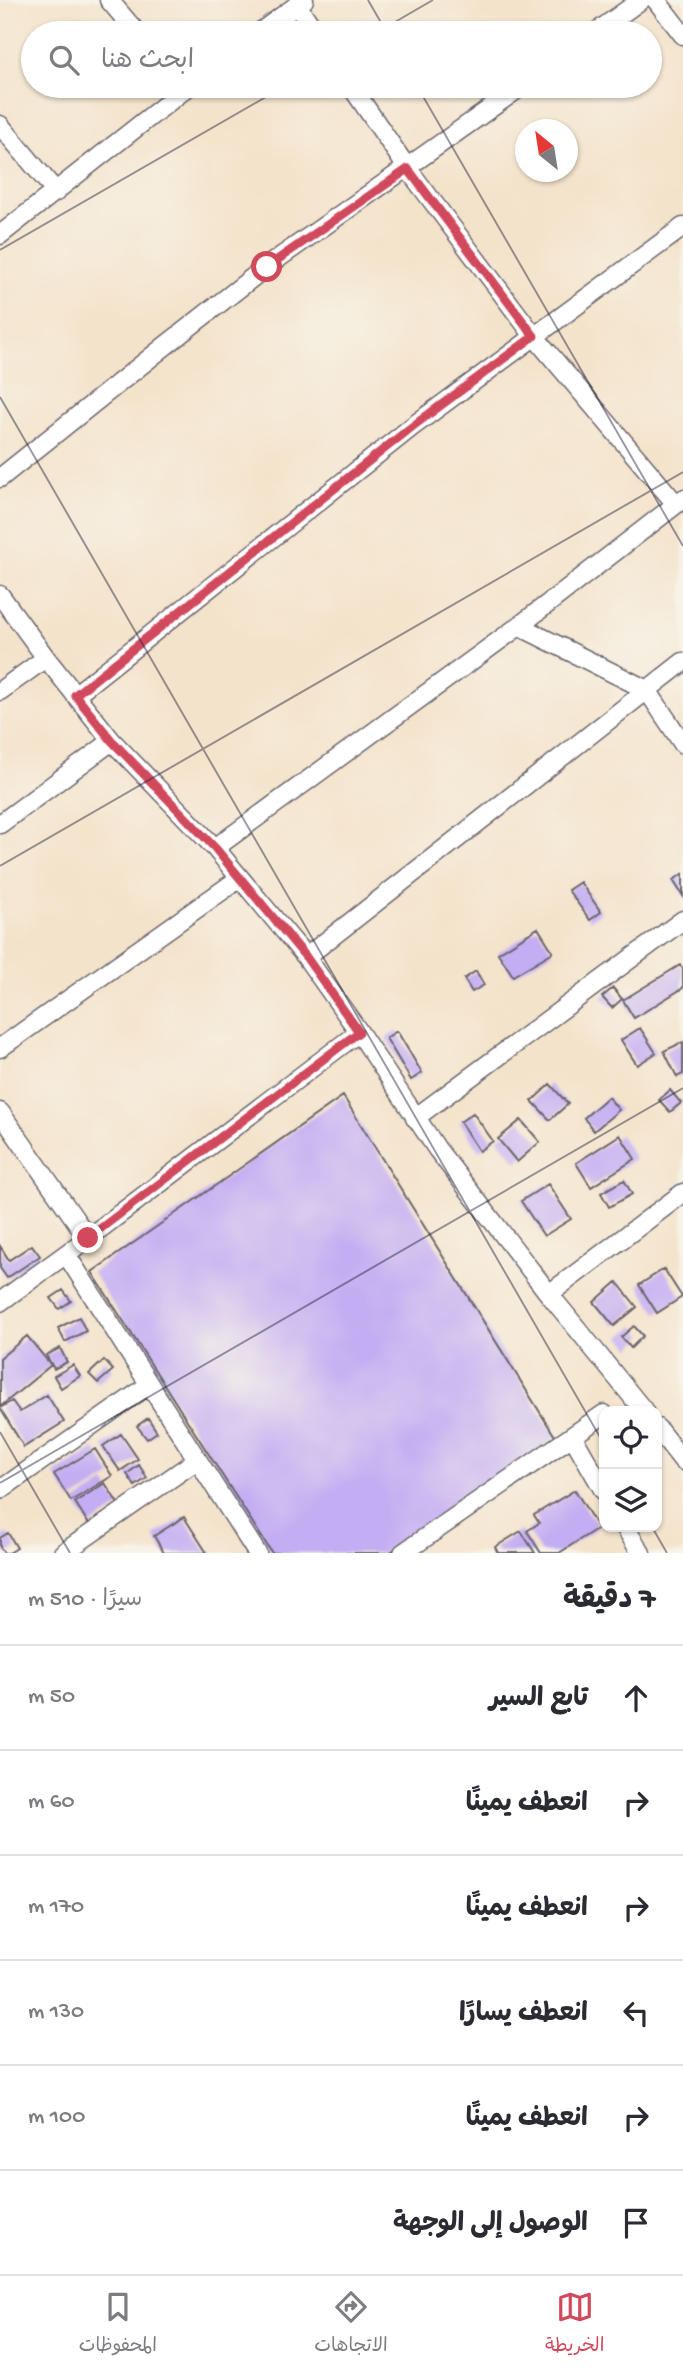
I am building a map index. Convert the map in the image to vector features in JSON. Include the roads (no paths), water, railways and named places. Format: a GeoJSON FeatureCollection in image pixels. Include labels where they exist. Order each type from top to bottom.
{"type":"FeatureCollection","features":[{"type":"Feature","properties":{"kind":"street"},"geometry":{"type":"LineString","coordinates":[[109,0],[127,21]]}},
{"type":"Feature","properties":{"kind":"street"},"geometry":{"type":"LineString","coordinates":[[612,21],[641,0]]}},
{"type":"Feature","properties":{"kind":"street"},"geometry":{"type":"LineString","coordinates":[[656,0],[683,35]]}},
{"type":"Feature","properties":{"kind":"street"},"geometry":{"type":"LineString","coordinates":[[275,21],[300,3],[310,21]]}},
{"type":"Feature","properties":{"kind":"street"},"geometry":{"type":"LineString","coordinates":[[0,235],[171,98]]}},
{"type":"Feature","properties":{"kind":"street"},"geometry":{"type":"LineString","coordinates":[[215,848],[519,626],[680,502],[534,336],[408,169],[359,98]]}},
{"type":"Feature","properties":{"kind":"street"},"geometry":{"type":"LineString","coordinates":[[0,478],[267,267],[506,98]]}},
{"type":"Feature","properties":{"kind":"street"},"geometry":{"type":"LineString","coordinates":[[0,125],[56,192]]}},
{"type":"Feature","properties":{"kind":"street"},"geometry":{"type":"LineString","coordinates":[[75,695],[413,426],[683,227]]}},
{"type":"Feature","properties":{"kind":"street"},"geometry":{"type":"LineString","coordinates":[[0,595],[112,741],[215,848],[306,957],[437,1149],[639,1406]]}},
{"type":"Feature","properties":{"kind":"street"},"geometry":{"type":"LineString","coordinates":[[519,626],[647,690],[683,744]]}},
{"type":"Feature","properties":{"kind":"street"},"geometry":{"type":"LineString","coordinates":[[0,691],[46,657]]}},
{"type":"Feature","properties":{"kind":"street"},"geometry":{"type":"LineString","coordinates":[[306,957],[683,662]]}},
{"type":"Feature","properties":{"kind":"street"},"geometry":{"type":"LineString","coordinates":[[0,824],[112,741]]}},
{"type":"Feature","properties":{"kind":"street"},"geometry":{"type":"LineString","coordinates":[[0,1048],[240,878]]}},
{"type":"Feature","properties":{"kind":"street"},"geometry":{"type":"LineString","coordinates":[[415,1118],[683,920]]}},
{"type":"Feature","properties":{"kind":"street"},"geometry":{"type":"LineString","coordinates":[[0,1302],[359,1032]]}},
{"type":"Feature","properties":{"kind":"street"},"geometry":{"type":"LineString","coordinates":[[0,1112],[88,1238]]}},
{"type":"Feature","properties":{"kind":"street"},"geometry":{"type":"LineString","coordinates":[[549,1294],[683,1193]]}},
{"type":"Feature","properties":{"kind":"street"},"geometry":{"type":"LineString","coordinates":[[66,1254],[257,1553]]}},
{"type":"Feature","properties":{"kind":"street"},"geometry":{"type":"LineString","coordinates":[[0,1490],[149,1385]]}},
{"type":"Feature","properties":{"kind":"street"},"geometry":{"type":"LineString","coordinates":[[615,1406],[629,1395]]}},
{"type":"Feature","properties":{"kind":"street"},"geometry":{"type":"LineString","coordinates":[[403,1553],[599,1418]]}},
{"type":"Feature","properties":{"kind":"street"},"geometry":{"type":"LineString","coordinates":[[662,1433],[680,1451]]}},
{"type":"Feature","properties":{"kind":"street"},"geometry":{"type":"LineString","coordinates":[[573,1437],[599,1482]]}},
{"type":"Feature","properties":{"kind":"street"},"geometry":{"type":"LineString","coordinates":[[62,1553],[197,1460]]}},
{"type":"Feature","properties":{"kind":"street"},"geometry":{"type":"LineString","coordinates":[[628,1532],[641,1553]]}}]}
